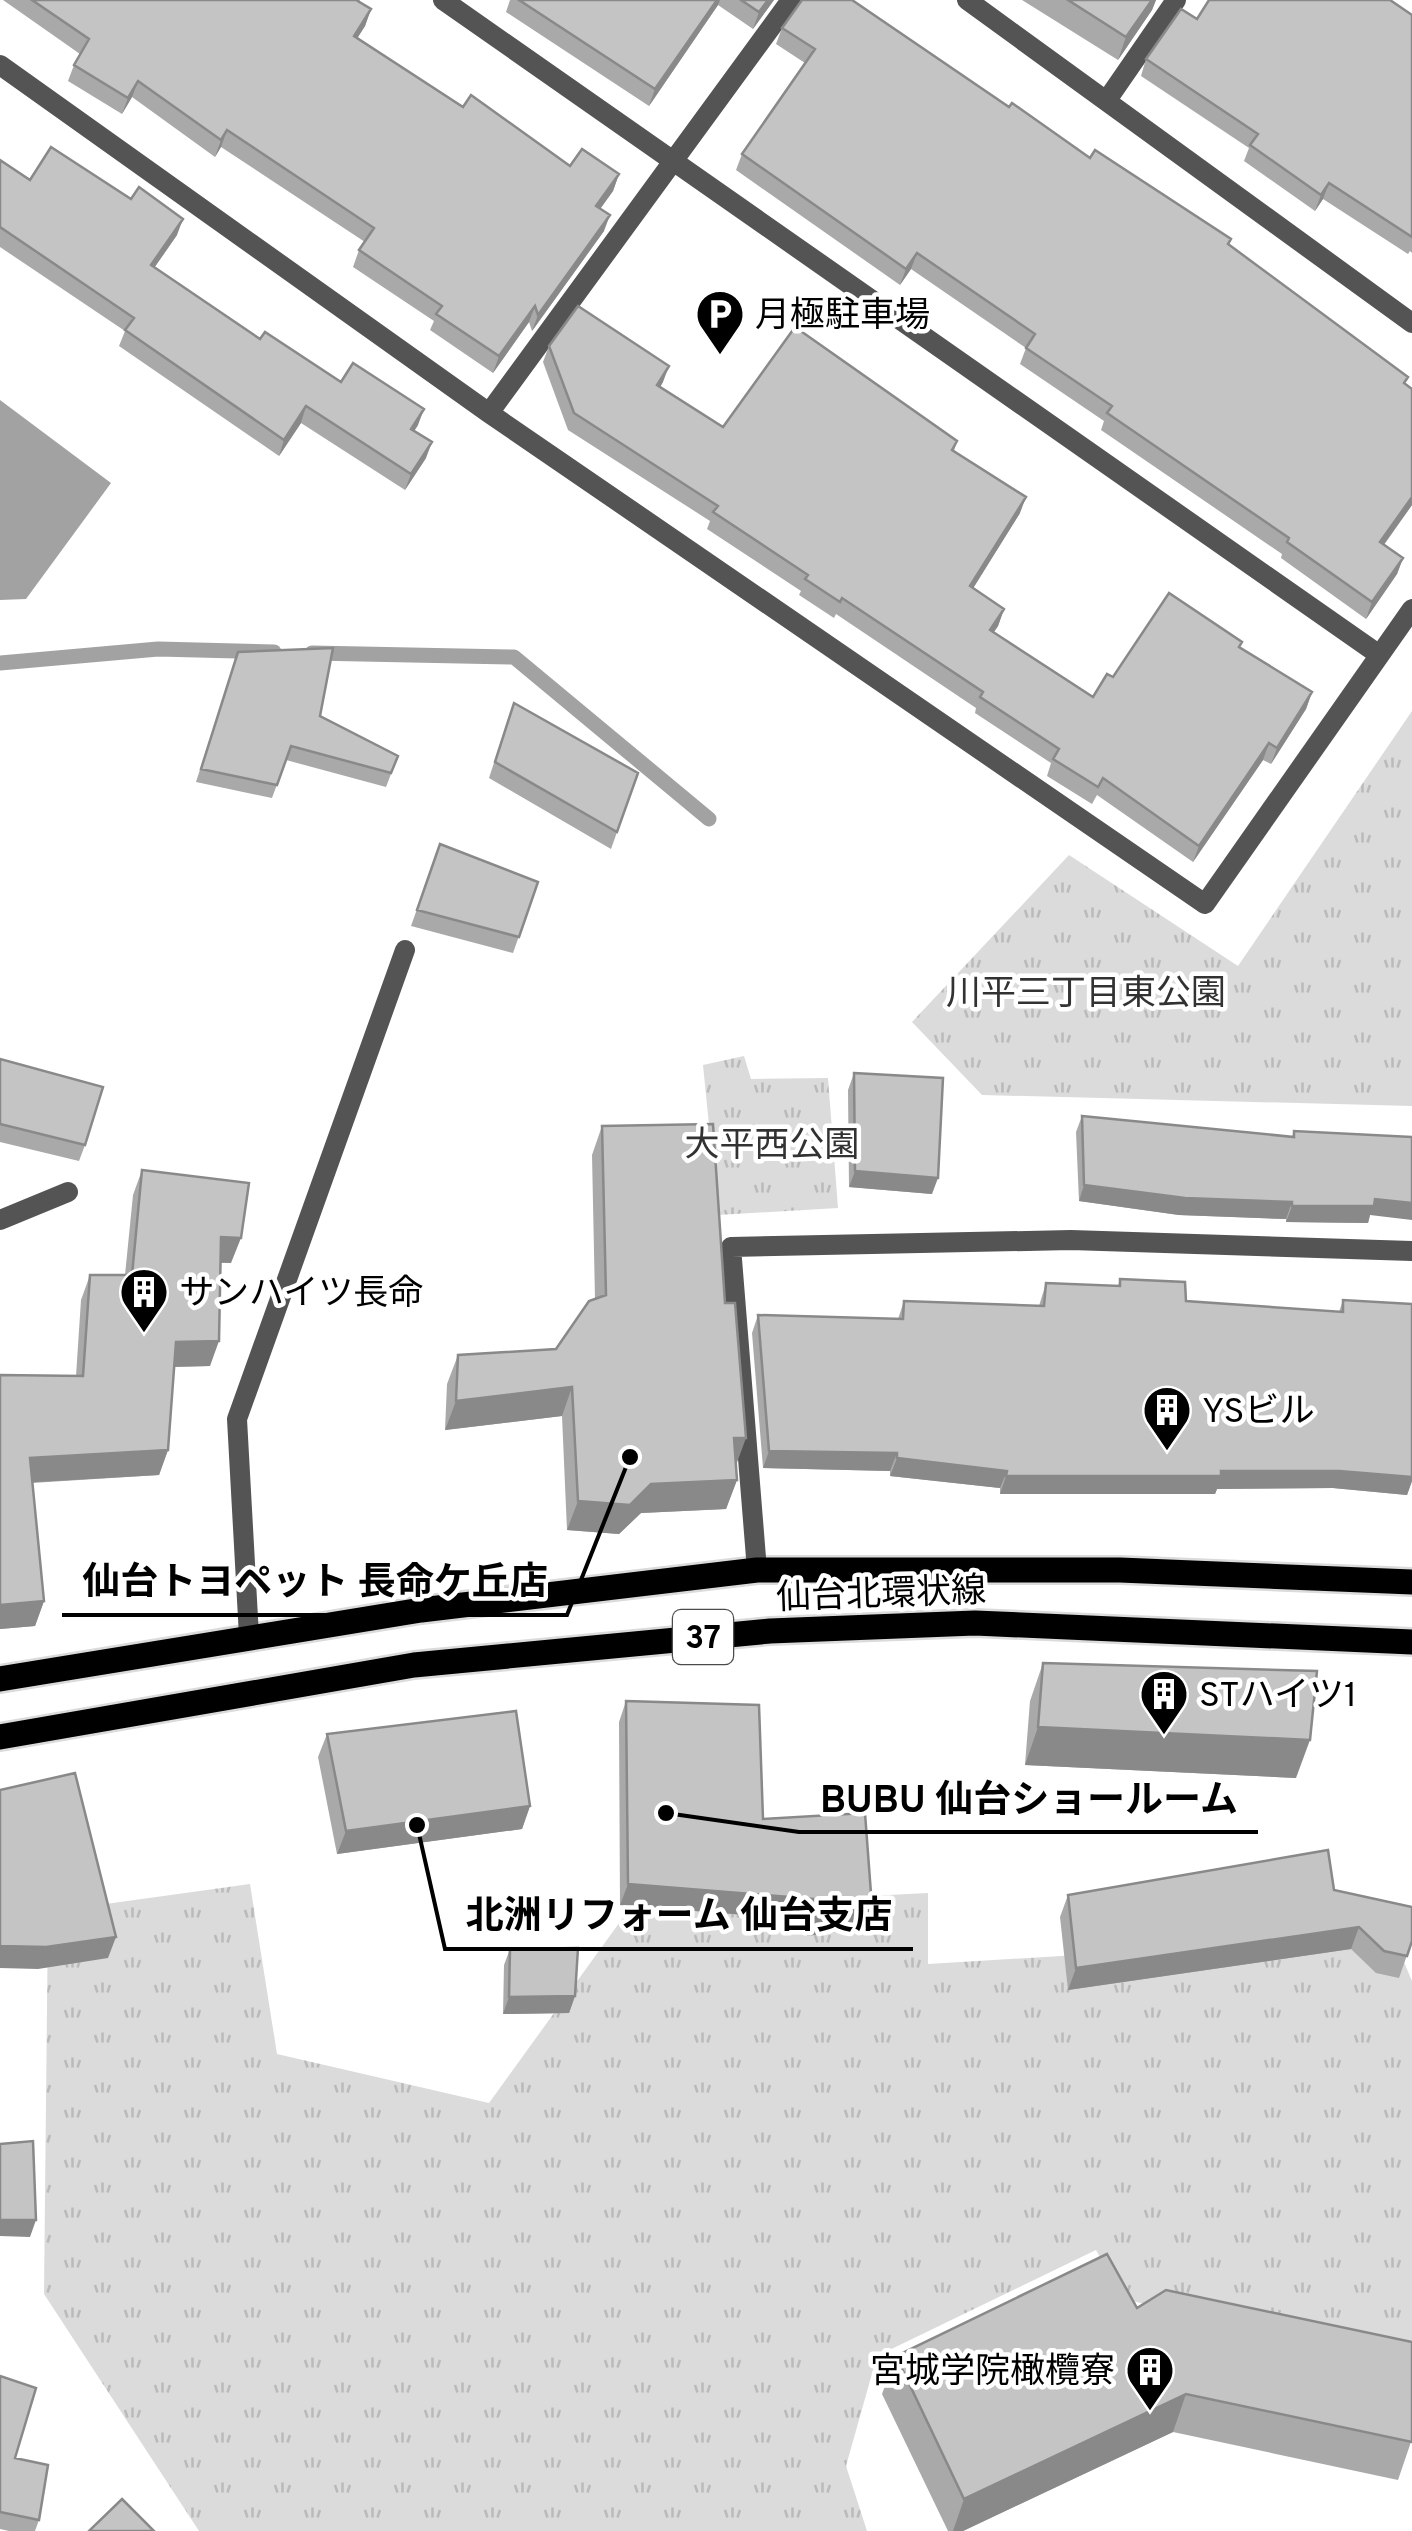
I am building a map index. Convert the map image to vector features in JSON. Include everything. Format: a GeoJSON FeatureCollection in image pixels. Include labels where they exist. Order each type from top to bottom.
{"type":"FeatureCollection","features":[{"type":"Feature","properties":{"kind":"main road","name":"仙台北環状線"},"geometry":{"type":"LineString","coordinates":[[0,1679],[249,1636],[758,1570],[1120,1570],[1412,1582]]}},
{"type":"Feature","properties":{"kind":"main road","name":"仙台北環状線"},"geometry":{"type":"LineString","coordinates":[[0,1738],[414,1665],[770,1630],[975,1623],[1412,1642]]}},
{"type":"Feature","properties":{"kind":"street"},"geometry":{"type":"LineString","coordinates":[[443,0],[1378,654]]}},
{"type":"Feature","properties":{"kind":"street"},"geometry":{"type":"LineString","coordinates":[[488,412],[791,0]]}},
{"type":"Feature","properties":{"kind":"street"},"geometry":{"type":"LineString","coordinates":[[967,0],[1412,323]]}},
{"type":"Feature","properties":{"kind":"street"},"geometry":{"type":"LineString","coordinates":[[1107,100],[1176,0]]}},
{"type":"Feature","properties":{"kind":"street"},"geometry":{"type":"LineString","coordinates":[[0,65],[488,412],[1205,904],[1412,609]]}},
{"type":"Feature","properties":{"kind":"street"},"geometry":{"type":"LineString","coordinates":[[249,1636],[237,1419],[406,950]]}},
{"type":"Feature","properties":{"kind":"street"},"geometry":{"type":"LineString","coordinates":[[0,1220],[68,1192]]}},
{"type":"Feature","properties":{"kind":"street"},"geometry":{"type":"LineString","coordinates":[[758,1570],[731,1247],[1071,1240],[1412,1251]]}},
{"type":"Feature","properties":{"kind":"green space","name":"川平三丁目東公園"},"geometry":{"type":"Polygon","coordinates":[[[1412,711],[1412,1106],[982,1095],[912,1022],[1069,855],[1238,966],[1412,711]]]}},
{"type":"Feature","properties":{"kind":"green space","name":"大平西公園"},"geometry":{"type":"Polygon","coordinates":[[[744,1056],[751,1079],[828,1078],[838,1208],[718,1215],[703,1065],[744,1056]]]}},
{"type":"Feature","properties":{"kind":"green space"},"geometry":{"type":"Polygon","coordinates":[[[250,1884],[277,2054],[489,2103],[630,1908],[928,1893],[928,1964],[1393,1936],[1412,1981],[1412,2364],[1123,2299],[1096,2250],[877,2356],[846,2466],[867,2531],[199,2531],[44,2294],[48,1912],[250,1884]]]}},
{"type":"Feature","properties":{"kind":"shaded area"},"geometry":{"type":"Polygon","coordinates":[[[0,400],[111,483],[26,599],[0,600],[0,400]]]}},
{"type":"Feature","properties":{"kind":"building"},"geometry":{"type":"Polygon","coordinates":[[[32,0],[356,0],[371,9],[354,36],[463,107],[471,95],[570,166],[582,149],[619,174],[596,206],[610,215],[538,315],[535,306],[499,356],[436,314],[442,306],[359,250],[374,228],[227,130],[221,140],[138,81],[128,98],[74,65],[89,39],[32,0]]]}},
{"type":"Feature","properties":{"kind":"building"},"geometry":{"type":"Polygon","coordinates":[[[519,0],[717,0],[655,89],[519,0]]]}},
{"type":"Feature","properties":{"kind":"building"},"geometry":{"type":"Polygon","coordinates":[[[741,0],[768,0],[759,12],[741,0]]]}},
{"type":"Feature","properties":{"kind":"building"},"geometry":{"type":"Polygon","coordinates":[[[802,0],[852,0],[1090,158],[1095,150],[1231,239],[1228,244],[1408,377],[1404,383],[1412,389],[1412,497],[1380,542],[1403,558],[1372,602],[1287,542],[1289,538],[1107,413],[1112,406],[1026,348],[1035,334],[917,253],[906,269],[742,154],[815,49],[782,28],[802,0]]]}},
{"type":"Feature","properties":{"kind":"building"},"geometry":{"type":"Polygon","coordinates":[[[1068,0],[1152,0],[1126,37],[1068,0]]]}},
{"type":"Feature","properties":{"kind":"building"},"geometry":{"type":"Polygon","coordinates":[[[1209,0],[1390,0],[1412,15],[1412,237],[1329,183],[1321,195],[1250,145],[1258,134],[1146,59],[1181,9],[1197,19],[1209,0]]]}},
{"type":"Feature","properties":{"kind":"building"},"geometry":{"type":"Polygon","coordinates":[[[51,147],[131,199],[139,187],[183,219],[151,265],[260,339],[265,332],[341,382],[353,363],[424,409],[411,429],[432,442],[411,474],[306,406],[284,440],[125,330],[134,318],[0,227],[0,160],[30,180],[51,147]]]}},
{"type":"Feature","properties":{"kind":"building"},"geometry":{"type":"Polygon","coordinates":[[[578,306],[669,366],[657,385],[723,427],[795,327],[957,441],[952,450],[1026,497],[970,586],[1004,609],[990,630],[1093,697],[1107,674],[1113,677],[1169,593],[1242,642],[1239,647],[1312,692],[1277,748],[1269,743],[1199,846],[1103,778],[1098,787],[1053,759],[1059,749],[980,697],[983,692],[842,598],[840,602],[805,579],[808,575],[713,512],[718,506],[574,413],[549,346],[578,306]]]}},
{"type":"Feature","properties":{"kind":"building"},"geometry":{"type":"Polygon","coordinates":[[[333,648],[320,716],[398,756],[391,773],[291,746],[277,785],[201,769],[238,652],[333,648]]]}},
{"type":"Feature","properties":{"kind":"building"},"geometry":{"type":"Polygon","coordinates":[[[514,703],[638,773],[617,832],[495,762],[514,703]]]}},
{"type":"Feature","properties":{"kind":"building"},"geometry":{"type":"Polygon","coordinates":[[[440,844],[538,882],[519,937],[417,910],[440,844]]]}},
{"type":"Feature","properties":{"kind":"building"},"geometry":{"type":"Polygon","coordinates":[[[0,1059],[103,1087],[85,1145],[0,1124],[0,1059]]]}},
{"type":"Feature","properties":{"kind":"building"},"geometry":{"type":"Polygon","coordinates":[[[854,1073],[943,1078],[938,1178],[855,1171],[854,1073]]]}},
{"type":"Feature","properties":{"kind":"building"},"geometry":{"type":"Polygon","coordinates":[[[1082,1116],[1294,1137],[1294,1131],[1412,1137],[1412,1203],[1375,1199],[1374,1206],[1292,1206],[1292,1202],[1185,1198],[1084,1185],[1082,1116]]]}},
{"type":"Feature","properties":{"kind":"building"},"geometry":{"type":"Polygon","coordinates":[[[713,1124],[725,1303],[735,1303],[746,1438],[734,1438],[737,1480],[651,1484],[630,1505],[578,1501],[572,1387],[456,1401],[458,1355],[556,1349],[589,1301],[606,1295],[602,1126],[713,1124]]]}},
{"type":"Feature","properties":{"kind":"building"},"geometry":{"type":"Polygon","coordinates":[[[142,1170],[249,1183],[241,1238],[221,1237],[219,1341],[176,1342],[168,1450],[30,1458],[44,1601],[0,1605],[0,1375],[83,1376],[90,1275],[132,1275],[142,1170]]]}},
{"type":"Feature","properties":{"kind":"building"},"geometry":{"type":"Polygon","coordinates":[[[1120,1279],[1185,1282],[1186,1301],[1343,1312],[1343,1300],[1412,1304],[1412,1477],[1339,1471],[1221,1471],[1221,1476],[1006,1476],[1007,1471],[897,1458],[897,1453],[769,1451],[758,1315],[903,1319],[904,1301],[1044,1306],[1046,1283],[1120,1286],[1120,1279]]]}},
{"type":"Feature","properties":{"kind":"building"},"geometry":{"type":"Polygon","coordinates":[[[1043,1663],[1317,1671],[1310,1740],[1038,1727],[1043,1663]]]}},
{"type":"Feature","properties":{"kind":"building"},"geometry":{"type":"Polygon","coordinates":[[[626,1701],[759,1705],[763,1819],[865,1813],[872,1907],[815,1915],[813,1899],[628,1884],[626,1701]]]}},
{"type":"Feature","properties":{"kind":"building"},"geometry":{"type":"Polygon","coordinates":[[[516,1711],[530,1806],[346,1831],[327,1734],[516,1711]]]}},
{"type":"Feature","properties":{"kind":"building"},"geometry":{"type":"Polygon","coordinates":[[[75,1773],[116,1937],[46,1947],[0,1946],[0,1790],[75,1773]]]}},
{"type":"Feature","properties":{"kind":"building"},"geometry":{"type":"Polygon","coordinates":[[[1328,1850],[1334,1890],[1412,1907],[1412,1941],[1407,1956],[1384,1951],[1359,1927],[1076,1968],[1068,1895],[1328,1850]]]}},
{"type":"Feature","properties":{"kind":"building"},"geometry":{"type":"Polygon","coordinates":[[[578,1948],[575,1996],[509,1997],[510,1949],[578,1948]]]}},
{"type":"Feature","properties":{"kind":"building"},"geometry":{"type":"Polygon","coordinates":[[[33,2141],[36,2220],[0,2220],[0,2144],[33,2141]]]}},
{"type":"Feature","properties":{"kind":"building","name":"宮城学院橄欖寮"},"geometry":{"type":"Polygon","coordinates":[[[1107,2254],[1137,2308],[1166,2290],[1412,2342],[1412,2442],[1186,2394],[964,2499],[896,2356],[1107,2254]]]}},
{"type":"Feature","properties":{"kind":"building"},"geometry":{"type":"Polygon","coordinates":[[[0,2376],[36,2388],[15,2458],[48,2465],[39,2520],[0,2512],[0,2376]]]}},
{"type":"Feature","properties":{"kind":"building"},"geometry":{"type":"Polygon","coordinates":[[[122,2499],[154,2531],[89,2531],[122,2499]]]}},
{"type":"Feature","properties":{"kind":"waterway"},"geometry":{"type":"LineString","coordinates":[[0,663],[158,649],[274,652]]}},
{"type":"Feature","properties":{"kind":"waterway"},"geometry":{"type":"LineString","coordinates":[[312,653],[514,657],[709,819]]}},
{"type":"Feature","properties":{"kind":"place","name":"月極駐車場"},"geometry":{"type":"Point","coordinates":[720,356]}},
{"type":"Feature","properties":{"kind":"place","name":"サンハイツ長命"},"geometry":{"type":"Point","coordinates":[144,1334]}},
{"type":"Feature","properties":{"kind":"place","name":"YSビル"},"geometry":{"type":"Point","coordinates":[1167,1452]}},
{"type":"Feature","properties":{"kind":"place","name":"仙台トヨペット 長命ケ丘店"},"geometry":{"type":"Point","coordinates":[630,1457]}},
{"type":"Feature","properties":{"kind":"place","name":"STハイツ1"},"geometry":{"type":"Point","coordinates":[1164,1736]}},
{"type":"Feature","properties":{"kind":"place","name":"BUBU 仙台ショールーム"},"geometry":{"type":"Point","coordinates":[666,1813]}},
{"type":"Feature","properties":{"kind":"place","name":"北洲リフォーム 仙台支店"},"geometry":{"type":"Point","coordinates":[417,1825]}},
{"type":"Feature","properties":{"kind":"place","name":"宮城学院橄欖寮"},"geometry":{"type":"Point","coordinates":[1150,2412]}}]}
